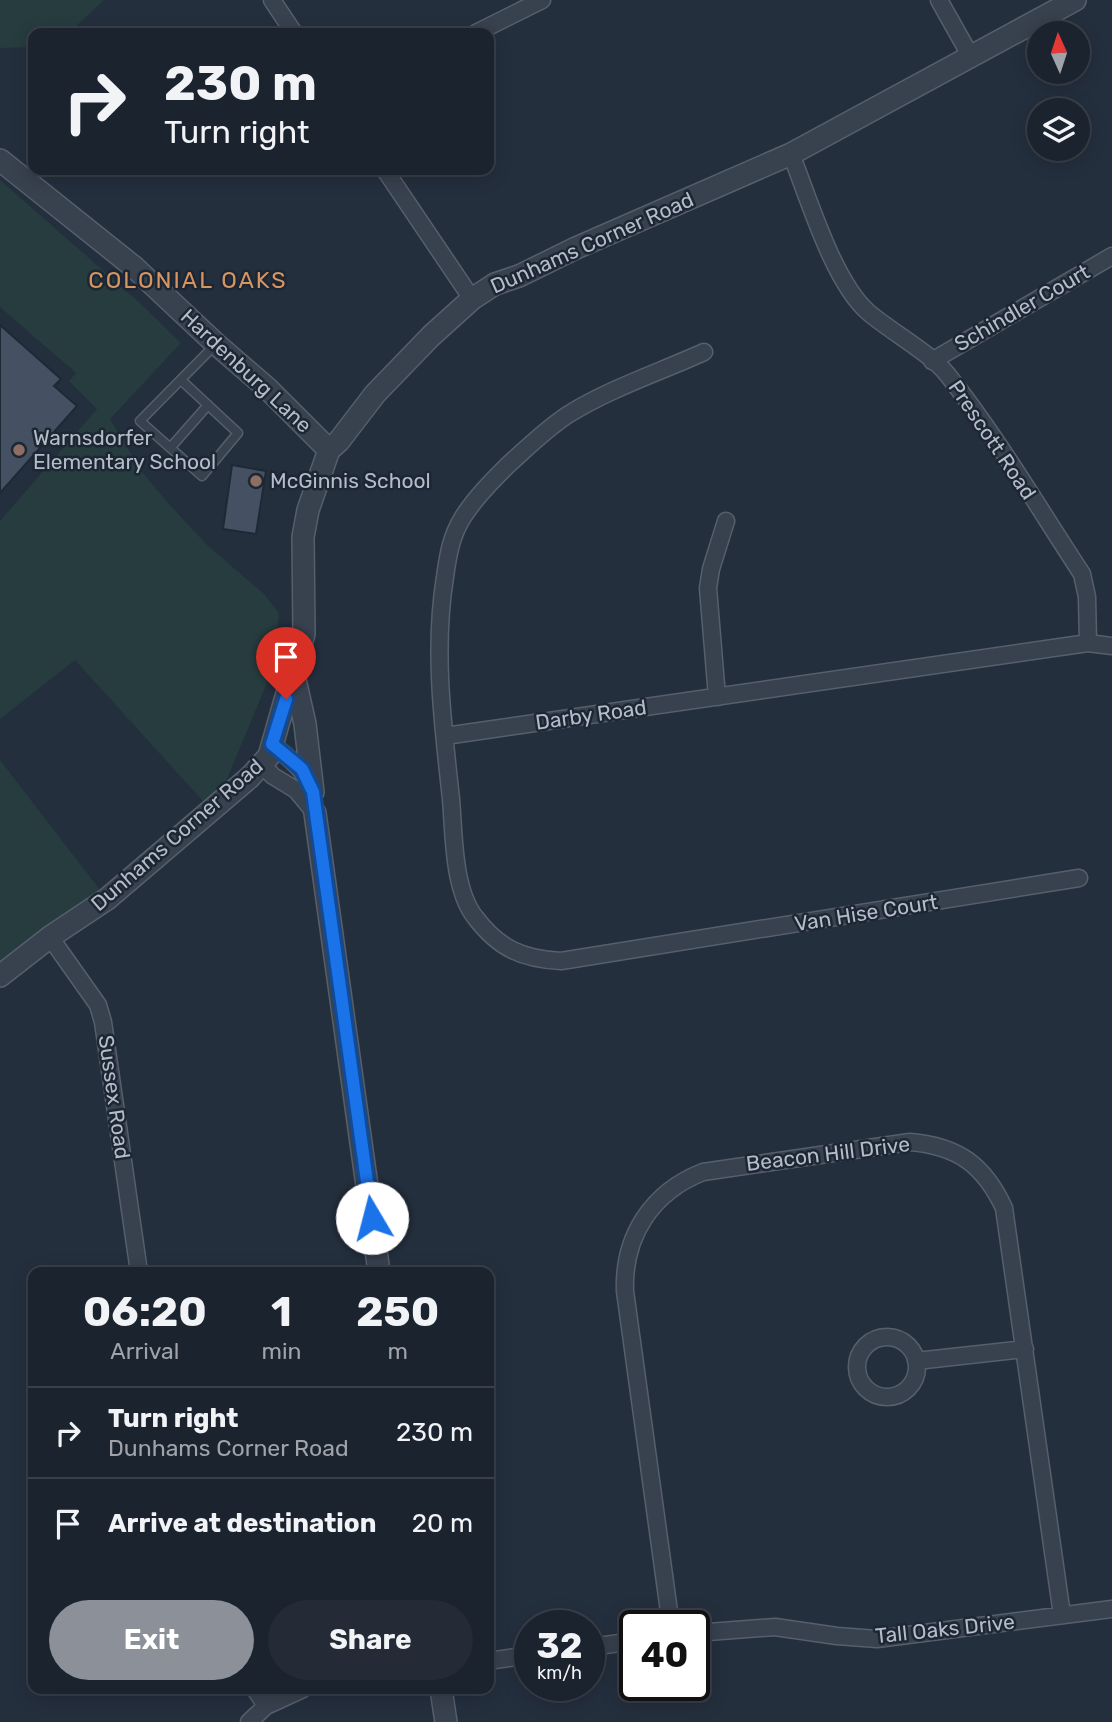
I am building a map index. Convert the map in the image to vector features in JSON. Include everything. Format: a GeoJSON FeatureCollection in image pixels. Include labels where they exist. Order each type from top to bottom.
{"type":"FeatureCollection","features":[{"type":"Feature","properties":{"kind":"street"},"geometry":{"type":"LineString","coordinates":[[272,0],[291,28]]}},
{"type":"Feature","properties":{"kind":"street"},"geometry":{"type":"LineString","coordinates":[[486,28],[542,0]]}},
{"type":"Feature","properties":{"kind":"street"},"geometry":{"type":"LineString","coordinates":[[939,0],[971,57]]}},
{"type":"Feature","properties":{"kind":"street","name":"Dunhams Corner Road"},"geometry":{"type":"LineString","coordinates":[[0,975],[107,899],[250,777],[269,756],[304,634],[303,537],[308,510],[329,450],[383,385],[431,336],[472,299],[495,284],[519,276],[791,154],[1075,0]]}},
{"type":"Feature","properties":{"kind":"street","name":"Prescott Road"},"geometry":{"type":"LineString","coordinates":[[791,154],[846,287],[866,310],[945,371],[975,411],[1082,574],[1087,597],[1088,643]]}},
{"type":"Feature","properties":{"kind":"street","name":"Hardenburg Lane"},"geometry":{"type":"LineString","coordinates":[[0,160],[134,267],[267,388],[329,450]]}},
{"type":"Feature","properties":{"kind":"street"},"geometry":{"type":"LineString","coordinates":[[388,175],[472,299]]}},
{"type":"Feature","properties":{"kind":"street","name":"Schindler Court"},"geometry":{"type":"LineString","coordinates":[[932,361],[1112,256]]}},
{"type":"Feature","properties":{"kind":"street"},"geometry":{"type":"LineString","coordinates":[[445,736],[438,667],[442,594],[451,537],[464,515],[490,483],[540,435],[570,414],[704,352]]}},
{"type":"Feature","properties":{"kind":"street"},"geometry":{"type":"LineString","coordinates":[[717,697],[708,588],[726,521]]}},
{"type":"Feature","properties":{"kind":"street","name":"Darby Road"},"geometry":{"type":"LineString","coordinates":[[445,736],[1088,643],[1112,646]]}},
{"type":"Feature","properties":{"kind":"street"},"geometry":{"type":"LineString","coordinates":[[294,675],[305,724],[378,1267]]}},
{"type":"Feature","properties":{"kind":"street","name":"Van Hise Court"},"geometry":{"type":"LineString","coordinates":[[445,736],[457,863],[464,897],[474,916],[494,937],[513,951],[535,960],[561,961],[653,948],[1079,878]]}},
{"type":"Feature","properties":{"kind":"street"},"geometry":{"type":"LineString","coordinates":[[272,744],[302,769],[314,802]]}},
{"type":"Feature","properties":{"kind":"street"},"geometry":{"type":"LineString","coordinates":[[262,765],[273,776],[314,802]]}},
{"type":"Feature","properties":{"kind":"street","name":"Sussex Road"},"geometry":{"type":"LineString","coordinates":[[50,937],[98,1005],[103,1022],[138,1267]]}},
{"type":"Feature","properties":{"kind":"street","name":"Beacon Hill Drive"},"geometry":{"type":"LineString","coordinates":[[669,1610],[625,1279],[627,1256],[635,1233],[654,1204],[672,1188],[692,1176],[715,1169],[895,1143],[931,1144],[960,1154],[984,1174],[996,1190],[1004,1209],[1062,1615]]}},
{"type":"Feature","properties":{"kind":"street"},"geometry":{"type":"LineString","coordinates":[[916,1361],[1025,1349]]}},
{"type":"Feature","properties":{"kind":"street","name":"Tall Oaks Drive"},"geometry":{"type":"LineString","coordinates":[[710,1632],[775,1627],[877,1639],[1112,1609]]}},
{"type":"Feature","properties":{"kind":"street"},"geometry":{"type":"LineString","coordinates":[[494,1660],[514,1657]]}},
{"type":"Feature","properties":{"kind":"street"},"geometry":{"type":"LineString","coordinates":[[258,1694],[266,1706]]}},
{"type":"Feature","properties":{"kind":"street"},"geometry":{"type":"LineString","coordinates":[[249,1722],[266,1706],[292,1694]]}},
{"type":"Feature","properties":{"kind":"street"},"geometry":{"type":"LineString","coordinates":[[442,1694],[446,1722]]}},
{"type":"Feature","properties":{"kind":"lane"},"geometry":{"type":"LineString","coordinates":[[181,380],[238,433],[202,476],[140,421],[216,344]]}},
{"type":"Feature","properties":{"kind":"lane"},"geometry":{"type":"LineString","coordinates":[[171,447],[208,405]]}},
{"type":"Feature","properties":{"kind":"green space"},"geometry":{"type":"Polygon","coordinates":[[[0,0],[104,0],[74,28],[28,28],[28,47],[0,48],[0,0]]]}},
{"type":"Feature","properties":{"kind":"green space"},"geometry":{"type":"Polygon","coordinates":[[[0,180],[140,303],[181,343],[110,419],[142,472],[169,504],[207,545],[263,593],[279,613],[274,666],[227,779],[211,810],[75,660],[0,719],[0,521],[97,409],[69,381],[76,373],[0,307],[0,180]]]}},
{"type":"Feature","properties":{"kind":"green space"},"geometry":{"type":"Polygon","coordinates":[[[0,760],[107,899],[0,973],[0,760]]]}},
{"type":"Feature","properties":{"kind":"building","name":"Warnsdorfer Elementary School"},"geometry":{"type":"Polygon","coordinates":[[[0,325],[61,379],[54,386],[77,406],[0,493],[0,325]]]}},
{"type":"Feature","properties":{"kind":"building"},"geometry":{"type":"Polygon","coordinates":[[[232,465],[266,471],[256,534],[223,529],[232,465]]]}},
{"type":"Feature","properties":{"kind":"place","name":"Warnsdorfer Elementary School"},"geometry":{"type":"Point","coordinates":[19,450]}},
{"type":"Feature","properties":{"kind":"place","name":"McGinnis School"},"geometry":{"type":"Point","coordinates":[256,481]}},
{"type":"Feature","properties":{"kind":"district","name":"COLONIAL OAKS"},"geometry":{"type":"Point","coordinates":[188,280]}},
{"type":"Feature","properties":{"kind":"route"},"geometry":{"type":"LineString","coordinates":[[286,699],[272,744],[302,769],[313,792],[372,1218]]}}]}
